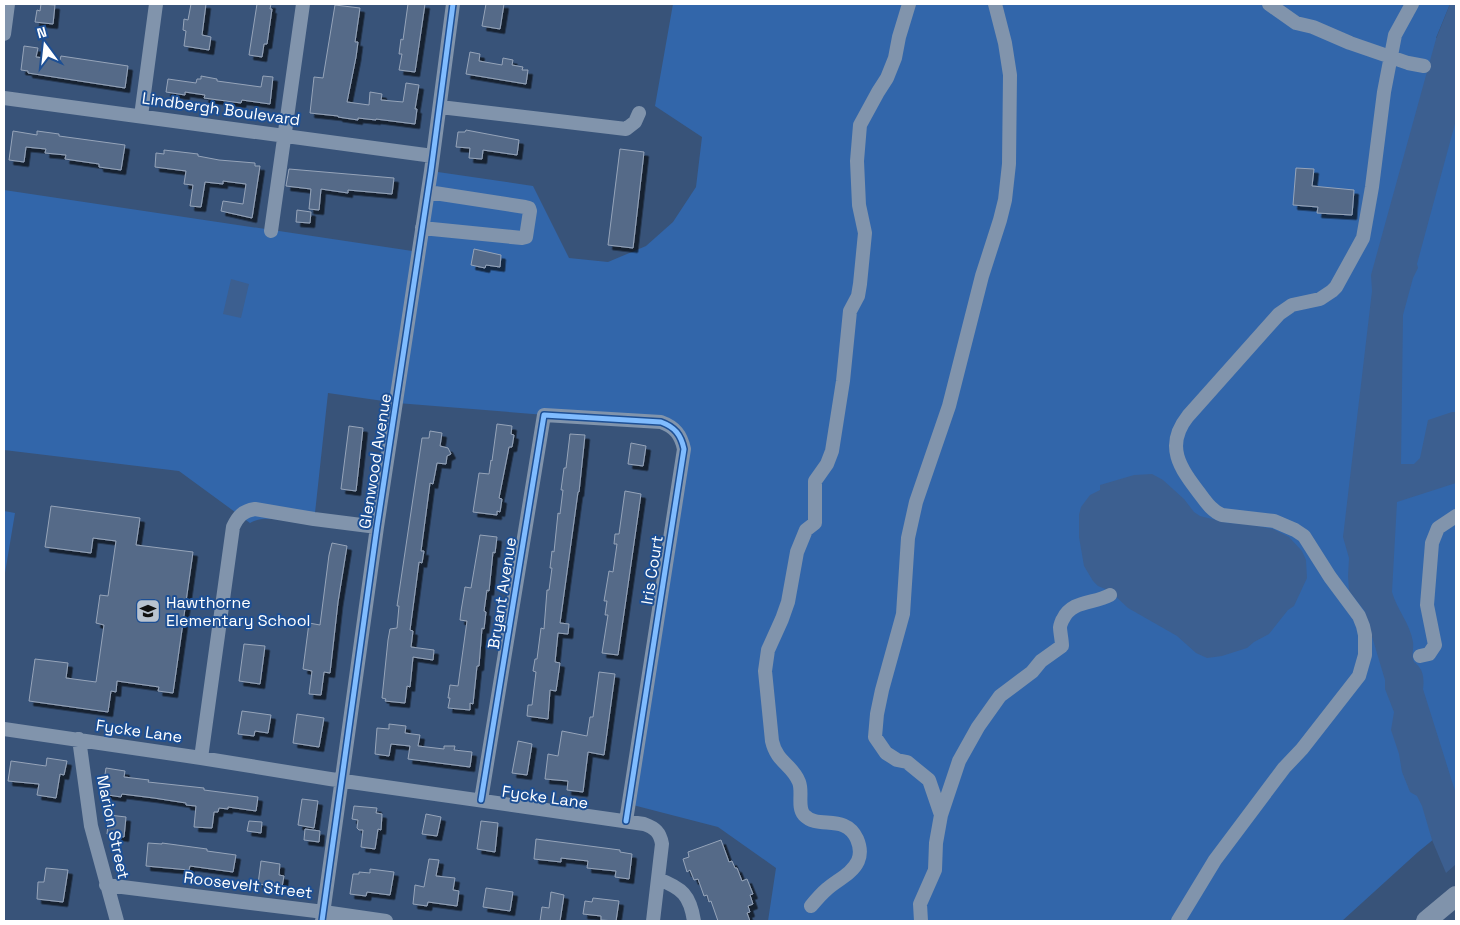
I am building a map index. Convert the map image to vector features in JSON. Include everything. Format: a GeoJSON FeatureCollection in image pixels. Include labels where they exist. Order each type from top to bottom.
{"type":"FeatureCollection","features":[{"type":"Feature","properties":{"kind":"highway"},"geometry":{"type":"LineString","coordinates":[[1426,921],[1455,897]]}},
{"type":"Feature","properties":{"kind":"street"},"geometry":{"type":"LineString","coordinates":[[4,34],[8,4]]}},
{"type":"Feature","properties":{"kind":"street"},"geometry":{"type":"LineString","coordinates":[[141,116],[156,4]]}},
{"type":"Feature","properties":{"kind":"street"},"geometry":{"type":"LineString","coordinates":[[271,231],[303,4]]}},
{"type":"Feature","properties":{"kind":"street","name":"Glenwood Avenue"},"geometry":{"type":"LineString","coordinates":[[323,916],[377,527],[428,192],[453,4]]}},
{"type":"Feature","properties":{"kind":"street"},"geometry":{"type":"LineString","coordinates":[[811,906],[827,889],[850,872],[857,862],[860,852],[859,844],[853,832],[842,824],[813,820],[801,812],[801,791],[798,780],[774,752],[765,671],[768,650],[788,602],[797,552],[806,530],[815,523],[816,481],[827,464],[832,451],[843,381],[850,311],[858,296],[865,233],[859,205],[857,161],[860,125],[887,78],[895,58],[909,4]]}},
{"type":"Feature","properties":{"kind":"street"},"geometry":{"type":"LineString","coordinates":[[941,816],[929,780],[907,762],[897,760],[886,753],[875,737],[882,690],[903,614],[908,538],[916,502],[949,406],[982,276],[1005,200],[1009,164],[1010,75],[1006,43],[995,4]]}},
{"type":"Feature","properties":{"kind":"street"},"geometry":{"type":"LineString","coordinates":[[1269,4],[1296,23],[1313,27],[1350,43],[1424,66]]}},
{"type":"Feature","properties":{"kind":"street"},"geometry":{"type":"LineString","coordinates":[[1178,921],[1215,860],[1284,768],[1302,749],[1359,676],[1365,655],[1365,635],[1359,616],[1330,577],[1304,536],[1274,521],[1222,515],[1209,506],[1183,471],[1176,446],[1178,431],[1181,425],[1279,314],[1292,305],[1320,299],[1332,291],[1359,248],[1363,238],[1371,195],[1390,56],[1395,35],[1412,4]]}},
{"type":"Feature","properties":{"kind":"street","name":"Lindbergh Boulevard"},"geometry":{"type":"LineString","coordinates":[[4,98],[433,156]]}},
{"type":"Feature","properties":{"kind":"street"},"geometry":{"type":"LineString","coordinates":[[440,107],[626,129],[634,122],[639,113]]}},
{"type":"Feature","properties":{"kind":"street"},"geometry":{"type":"LineString","coordinates":[[422,228],[526,237],[529,208],[428,192]]}},
{"type":"Feature","properties":{"kind":"street","name":"Bryant Avenue"},"geometry":{"type":"LineString","coordinates":[[481,800],[544,416],[571,417]]}},
{"type":"Feature","properties":{"kind":"street","name":"Iris Court"},"geometry":{"type":"LineString","coordinates":[[571,417],[661,422],[677,432],[682,440],[684,449],[626,821]]}},
{"type":"Feature","properties":{"kind":"street"},"geometry":{"type":"LineString","coordinates":[[201,758],[220,613],[233,527],[236,519],[245,510],[254,508],[314,519],[377,527]]}},
{"type":"Feature","properties":{"kind":"street"},"geometry":{"type":"LineString","coordinates":[[1420,656],[1429,654],[1435,645],[1427,605],[1432,543],[1438,528],[1456,516]]}},
{"type":"Feature","properties":{"kind":"street"},"geometry":{"type":"LineString","coordinates":[[921,921],[920,904],[935,870],[936,843],[941,816],[958,761],[988,711],[1000,696],[1032,672],[1041,661],[1062,646],[1060,626],[1066,612],[1088,601],[1096,601],[1110,595]]}},
{"type":"Feature","properties":{"kind":"street","name":"Fycke Lane"},"geometry":{"type":"LineString","coordinates":[[4,728],[626,821],[654,828],[660,834],[662,844],[658,879]]}},
{"type":"Feature","properties":{"kind":"street","name":"Marion Street"},"geometry":{"type":"LineString","coordinates":[[79,739],[92,826],[117,921]]}},
{"type":"Feature","properties":{"kind":"street"},"geometry":{"type":"LineString","coordinates":[[653,921],[658,879],[674,885],[685,894],[692,907],[694,921]]}},
{"type":"Feature","properties":{"kind":"street","name":"Roosevelt Street"},"geometry":{"type":"LineString","coordinates":[[106,885],[323,916],[386,921]]}},
{"type":"Feature","properties":{"kind":"shaded area"},"geometry":{"type":"Polygon","coordinates":[[[673,4],[1450,4],[1436,38],[1456,40],[1456,821],[1418,852],[1342,921],[768,921],[776,868],[718,827],[629,804],[684,449],[670,425],[397,403],[328,393],[315,513],[304,524],[269,519],[256,520],[250,523],[179,471],[4,450],[4,190],[419,252],[431,171],[533,186],[569,258],[608,262],[646,246],[673,222],[696,187],[702,137],[655,106],[673,4]]]}},
{"type":"Feature","properties":{"kind":"shaded area"},"geometry":{"type":"Polygon","coordinates":[[[1450,4],[1456,4],[1456,120],[1417,264],[1418,268],[1413,278],[1403,315],[1401,464],[1414,464],[1420,458],[1428,420],[1456,412],[1456,483],[1397,502],[1392,592],[1411,635],[1413,660],[1422,672],[1423,689],[1456,794],[1456,867],[1455,865],[1446,873],[1432,840],[1422,806],[1417,796],[1410,792],[1402,772],[1399,754],[1391,730],[1394,712],[1385,689],[1385,680],[1364,610],[1349,591],[1349,558],[1343,537],[1372,291],[1371,275],[1436,39],[1450,4]]]}},
{"type":"Feature","properties":{"kind":"shaded area"},"geometry":{"type":"Polygon","coordinates":[[[231,279],[249,284],[241,318],[223,314],[231,279]]]}},
{"type":"Feature","properties":{"kind":"shaded area"},"geometry":{"type":"Polygon","coordinates":[[[1152,474],[1163,480],[1200,516],[1228,523],[1273,529],[1289,537],[1302,551],[1306,560],[1307,578],[1294,606],[1288,610],[1269,634],[1247,648],[1222,656],[1207,658],[1196,653],[1177,636],[1128,608],[1110,591],[1098,586],[1084,566],[1079,537],[1081,507],[1090,495],[1100,490],[1100,485],[1134,475],[1152,474]]]}},
{"type":"Feature","properties":{"kind":"shaded area"},"geometry":{"type":"Polygon","coordinates":[[[4,511],[15,513],[5,573],[4,573],[4,511]]]}},
{"type":"Feature","properties":{"kind":"building"},"geometry":{"type":"Polygon","coordinates":[[[41,4],[55,5],[53,24],[35,22],[37,10],[40,11],[41,4]]]}},
{"type":"Feature","properties":{"kind":"building"},"geometry":{"type":"Polygon","coordinates":[[[191,4],[206,4],[202,35],[211,37],[209,50],[184,46],[186,31],[183,30],[184,19],[188,20],[191,4]]]}},
{"type":"Feature","properties":{"kind":"building"},"geometry":{"type":"Polygon","coordinates":[[[257,4],[271,4],[270,9],[272,9],[267,44],[264,44],[262,57],[249,55],[257,4]]]}},
{"type":"Feature","properties":{"kind":"building"},"geometry":{"type":"Polygon","coordinates":[[[408,4],[425,4],[415,72],[399,70],[402,54],[399,54],[401,39],[403,40],[408,4]]]}},
{"type":"Feature","properties":{"kind":"building"},"geometry":{"type":"Polygon","coordinates":[[[486,4],[504,4],[500,29],[482,26],[486,4]]]}},
{"type":"Feature","properties":{"kind":"building"},"geometry":{"type":"Polygon","coordinates":[[[335,5],[360,8],[355,42],[358,42],[356,57],[347,102],[369,105],[370,92],[382,94],[381,100],[403,102],[406,83],[419,85],[415,109],[417,109],[415,124],[376,119],[358,118],[358,120],[310,113],[314,77],[323,78],[335,5]]]}},
{"type":"Feature","properties":{"kind":"building"},"geometry":{"type":"Polygon","coordinates":[[[24,46],[38,48],[36,57],[60,60],[61,56],[128,66],[125,88],[28,73],[28,71],[21,70],[24,46]]]}},
{"type":"Feature","properties":{"kind":"building"},"geometry":{"type":"Polygon","coordinates":[[[470,52],[480,54],[479,61],[502,65],[503,58],[513,60],[512,65],[523,67],[522,70],[528,70],[526,84],[466,74],[470,52]]]}},
{"type":"Feature","properties":{"kind":"building"},"geometry":{"type":"Polygon","coordinates":[[[201,76],[217,79],[217,81],[261,87],[263,76],[273,77],[270,104],[242,100],[241,103],[204,98],[205,95],[185,92],[185,95],[166,92],[168,79],[196,83],[197,79],[201,79],[201,76]]]}},
{"type":"Feature","properties":{"kind":"building"},"geometry":{"type":"Polygon","coordinates":[[[466,130],[519,140],[517,155],[483,150],[482,159],[469,158],[470,148],[456,147],[458,132],[465,132],[466,130]]]}},
{"type":"Feature","properties":{"kind":"building"},"geometry":{"type":"Polygon","coordinates":[[[13,131],[37,135],[37,131],[125,145],[121,170],[99,167],[99,164],[65,159],[66,155],[45,153],[46,149],[26,147],[24,162],[9,160],[13,131]]]}},
{"type":"Feature","properties":{"kind":"building"},"geometry":{"type":"Polygon","coordinates":[[[620,149],[644,152],[633,248],[608,245],[620,149]]]}},
{"type":"Feature","properties":{"kind":"building"},"geometry":{"type":"Polygon","coordinates":[[[164,150],[198,154],[198,156],[219,160],[255,163],[255,166],[260,166],[252,218],[221,211],[223,201],[243,204],[246,184],[223,181],[223,184],[205,182],[201,207],[190,206],[193,185],[184,184],[186,171],[155,167],[156,153],[164,154],[164,150]]]}},
{"type":"Feature","properties":{"kind":"building"},"geometry":{"type":"Polygon","coordinates":[[[1296,168],[1314,169],[1312,186],[1354,190],[1352,215],[1317,213],[1318,207],[1293,205],[1296,168]]]}},
{"type":"Feature","properties":{"kind":"building"},"geometry":{"type":"Polygon","coordinates":[[[289,169],[394,178],[392,194],[348,190],[348,193],[321,189],[319,210],[309,209],[311,189],[286,186],[289,169]]]}},
{"type":"Feature","properties":{"kind":"building"},"geometry":{"type":"Polygon","coordinates":[[[297,210],[311,212],[310,223],[296,222],[297,210]]]}},
{"type":"Feature","properties":{"kind":"building"},"geometry":{"type":"Polygon","coordinates":[[[474,249],[501,255],[500,267],[486,265],[485,268],[471,265],[474,249]]]}},
{"type":"Feature","properties":{"kind":"building"},"geometry":{"type":"Polygon","coordinates":[[[497,424],[512,426],[511,434],[514,435],[512,447],[509,447],[499,498],[502,499],[500,512],[497,511],[497,515],[473,512],[479,473],[489,474],[497,424]]]}},
{"type":"Feature","properties":{"kind":"building"},"geometry":{"type":"Polygon","coordinates":[[[349,426],[363,428],[356,491],[341,489],[349,426]]]}},
{"type":"Feature","properties":{"kind":"building"},"geometry":{"type":"Polygon","coordinates":[[[430,431],[442,433],[440,446],[448,448],[451,454],[447,456],[446,464],[437,463],[433,484],[430,483],[421,551],[424,551],[422,563],[419,562],[410,630],[413,631],[411,647],[434,650],[433,660],[413,657],[410,687],[407,686],[405,703],[385,701],[386,699],[382,698],[388,640],[390,629],[397,628],[399,606],[397,606],[422,438],[429,438],[430,431]]]}},
{"type":"Feature","properties":{"kind":"building"},"geometry":{"type":"Polygon","coordinates":[[[570,434],[585,435],[579,492],[560,623],[569,624],[568,634],[558,633],[555,662],[560,663],[556,691],[550,690],[548,719],[527,716],[528,705],[532,705],[536,672],[533,671],[535,659],[537,659],[541,628],[544,629],[547,590],[549,590],[552,568],[550,568],[552,551],[554,552],[558,513],[560,514],[563,490],[561,490],[570,434]]]}},
{"type":"Feature","properties":{"kind":"building"},"geometry":{"type":"Polygon","coordinates":[[[631,443],[646,446],[643,466],[628,464],[631,443]]]}},
{"type":"Feature","properties":{"kind":"building"},"geometry":{"type":"Polygon","coordinates":[[[625,491],[641,494],[618,655],[602,653],[608,615],[605,615],[607,601],[604,601],[609,571],[613,572],[617,544],[614,544],[615,534],[619,534],[625,491]]]}},
{"type":"Feature","properties":{"kind":"building"},"geometry":{"type":"Polygon","coordinates":[[[51,506],[140,518],[136,545],[193,552],[173,693],[158,691],[159,687],[117,681],[116,692],[111,691],[108,712],[29,701],[35,659],[68,663],[66,678],[96,682],[104,625],[96,623],[100,595],[108,596],[116,541],[93,538],[91,553],[45,547],[51,506]]]}},
{"type":"Feature","properties":{"kind":"building"},"geometry":{"type":"Polygon","coordinates":[[[480,535],[497,537],[495,553],[493,552],[489,591],[487,590],[484,629],[482,628],[473,704],[470,703],[470,710],[448,708],[450,685],[458,686],[467,621],[460,620],[461,611],[465,587],[471,588],[480,535]]]}},
{"type":"Feature","properties":{"kind":"building"},"geometry":{"type":"Polygon","coordinates":[[[332,543],[347,546],[330,673],[324,672],[321,695],[309,694],[312,671],[303,669],[309,623],[320,625],[332,543]]]}},
{"type":"Feature","properties":{"kind":"building"},"geometry":{"type":"Polygon","coordinates":[[[244,644],[265,646],[260,684],[239,681],[244,644]]]}},
{"type":"Feature","properties":{"kind":"building"},"geometry":{"type":"Polygon","coordinates":[[[599,672],[615,674],[604,755],[588,752],[583,792],[567,790],[568,781],[545,779],[548,754],[558,756],[562,731],[587,736],[590,717],[593,717],[599,672]]]}},
{"type":"Feature","properties":{"kind":"building"},"geometry":{"type":"Polygon","coordinates":[[[242,711],[271,715],[268,733],[255,731],[254,736],[238,734],[242,711]]]}},
{"type":"Feature","properties":{"kind":"building"},"geometry":{"type":"Polygon","coordinates":[[[297,714],[324,718],[319,747],[293,743],[297,714]]]}},
{"type":"Feature","properties":{"kind":"building"},"geometry":{"type":"Polygon","coordinates":[[[389,724],[406,726],[405,733],[420,735],[418,746],[444,749],[444,746],[455,746],[454,750],[472,752],[470,767],[408,759],[410,746],[391,744],[389,756],[375,754],[377,728],[389,729],[389,724]]]}},
{"type":"Feature","properties":{"kind":"building"},"geometry":{"type":"Polygon","coordinates":[[[518,741],[532,744],[527,775],[512,773],[518,741]]]}},
{"type":"Feature","properties":{"kind":"building"},"geometry":{"type":"Polygon","coordinates":[[[47,758],[67,761],[64,775],[60,774],[56,798],[37,795],[39,784],[8,781],[11,761],[46,766],[47,758]]]}},
{"type":"Feature","properties":{"kind":"building"},"geometry":{"type":"Polygon","coordinates":[[[106,768],[125,771],[124,777],[149,780],[148,782],[204,788],[204,790],[258,797],[256,811],[228,807],[228,809],[219,808],[218,812],[214,812],[212,828],[194,827],[196,806],[154,798],[122,794],[121,797],[102,794],[106,768]]]}},
{"type":"Feature","properties":{"kind":"building"},"geometry":{"type":"Polygon","coordinates":[[[302,799],[318,801],[314,828],[298,825],[302,799]]]}},
{"type":"Feature","properties":{"kind":"building"},"geometry":{"type":"Polygon","coordinates":[[[354,806],[377,808],[376,813],[382,814],[381,830],[378,829],[375,849],[361,847],[363,830],[357,828],[358,820],[352,819],[354,806]]]}},
{"type":"Feature","properties":{"kind":"building"},"geometry":{"type":"Polygon","coordinates":[[[426,814],[441,817],[437,836],[422,834],[426,814]]]}},
{"type":"Feature","properties":{"kind":"building"},"geometry":{"type":"Polygon","coordinates":[[[109,815],[126,817],[124,837],[107,834],[109,815]]]}},
{"type":"Feature","properties":{"kind":"building"},"geometry":{"type":"Polygon","coordinates":[[[249,821],[262,822],[261,833],[247,831],[249,821]]]}},
{"type":"Feature","properties":{"kind":"building"},"geometry":{"type":"Polygon","coordinates":[[[481,821],[498,823],[495,852],[477,849],[481,821]]]}},
{"type":"Feature","properties":{"kind":"building"},"geometry":{"type":"Polygon","coordinates":[[[305,829],[320,831],[319,842],[304,840],[305,829]]]}},
{"type":"Feature","properties":{"kind":"building"},"geometry":{"type":"Polygon","coordinates":[[[536,839],[620,850],[620,852],[632,854],[629,879],[615,877],[616,871],[587,868],[588,861],[561,858],[561,862],[534,859],[536,839]]]}},
{"type":"Feature","properties":{"kind":"building"},"geometry":{"type":"Polygon","coordinates":[[[721,840],[729,862],[732,861],[735,868],[737,868],[742,881],[747,879],[753,894],[750,895],[753,904],[748,906],[750,912],[747,913],[750,921],[718,921],[711,901],[709,902],[707,895],[704,896],[698,879],[694,880],[690,870],[687,872],[683,859],[689,857],[688,852],[721,840]]]}},
{"type":"Feature","properties":{"kind":"building"},"geometry":{"type":"Polygon","coordinates":[[[148,843],[207,849],[207,851],[236,855],[233,872],[190,866],[189,870],[146,866],[148,843]]]}},
{"type":"Feature","properties":{"kind":"building"},"geometry":{"type":"Polygon","coordinates":[[[429,859],[439,860],[436,876],[455,878],[453,890],[459,891],[457,906],[428,902],[427,906],[413,904],[415,885],[424,887],[429,859]]]}},
{"type":"Feature","properties":{"kind":"building"},"geometry":{"type":"Polygon","coordinates":[[[261,861],[280,864],[279,875],[284,876],[282,887],[258,884],[261,861]]]}},
{"type":"Feature","properties":{"kind":"building"},"geometry":{"type":"Polygon","coordinates":[[[46,868],[68,870],[63,902],[37,899],[38,882],[44,882],[46,868]]]}},
{"type":"Feature","properties":{"kind":"building"},"geometry":{"type":"Polygon","coordinates":[[[370,869],[394,872],[390,895],[367,892],[366,896],[350,894],[353,874],[359,874],[359,872],[370,873],[370,869]]]}},
{"type":"Feature","properties":{"kind":"building"},"geometry":{"type":"Polygon","coordinates":[[[486,888],[513,892],[510,911],[483,907],[486,888]]]}},
{"type":"Feature","properties":{"kind":"building"},"geometry":{"type":"Polygon","coordinates":[[[551,892],[564,895],[560,921],[540,921],[542,907],[549,908],[551,892]]]}},
{"type":"Feature","properties":{"kind":"building"},"geometry":{"type":"Polygon","coordinates":[[[593,898],[619,901],[616,921],[601,920],[601,916],[583,914],[585,901],[592,902],[593,898]]]}},
{"type":"Feature","properties":{"kind":"cycle path"},"geometry":{"type":"LineString","coordinates":[[322,921],[377,527],[431,171],[453,4]]}},
{"type":"Feature","properties":{"kind":"cycle path"},"geometry":{"type":"LineString","coordinates":[[481,800],[544,415],[661,422],[677,432],[684,449],[626,821]]}},
{"type":"Feature","properties":{"kind":"place","name":"Hawthorne Elementary School"},"geometry":{"type":"Point","coordinates":[148,611]}}]}
